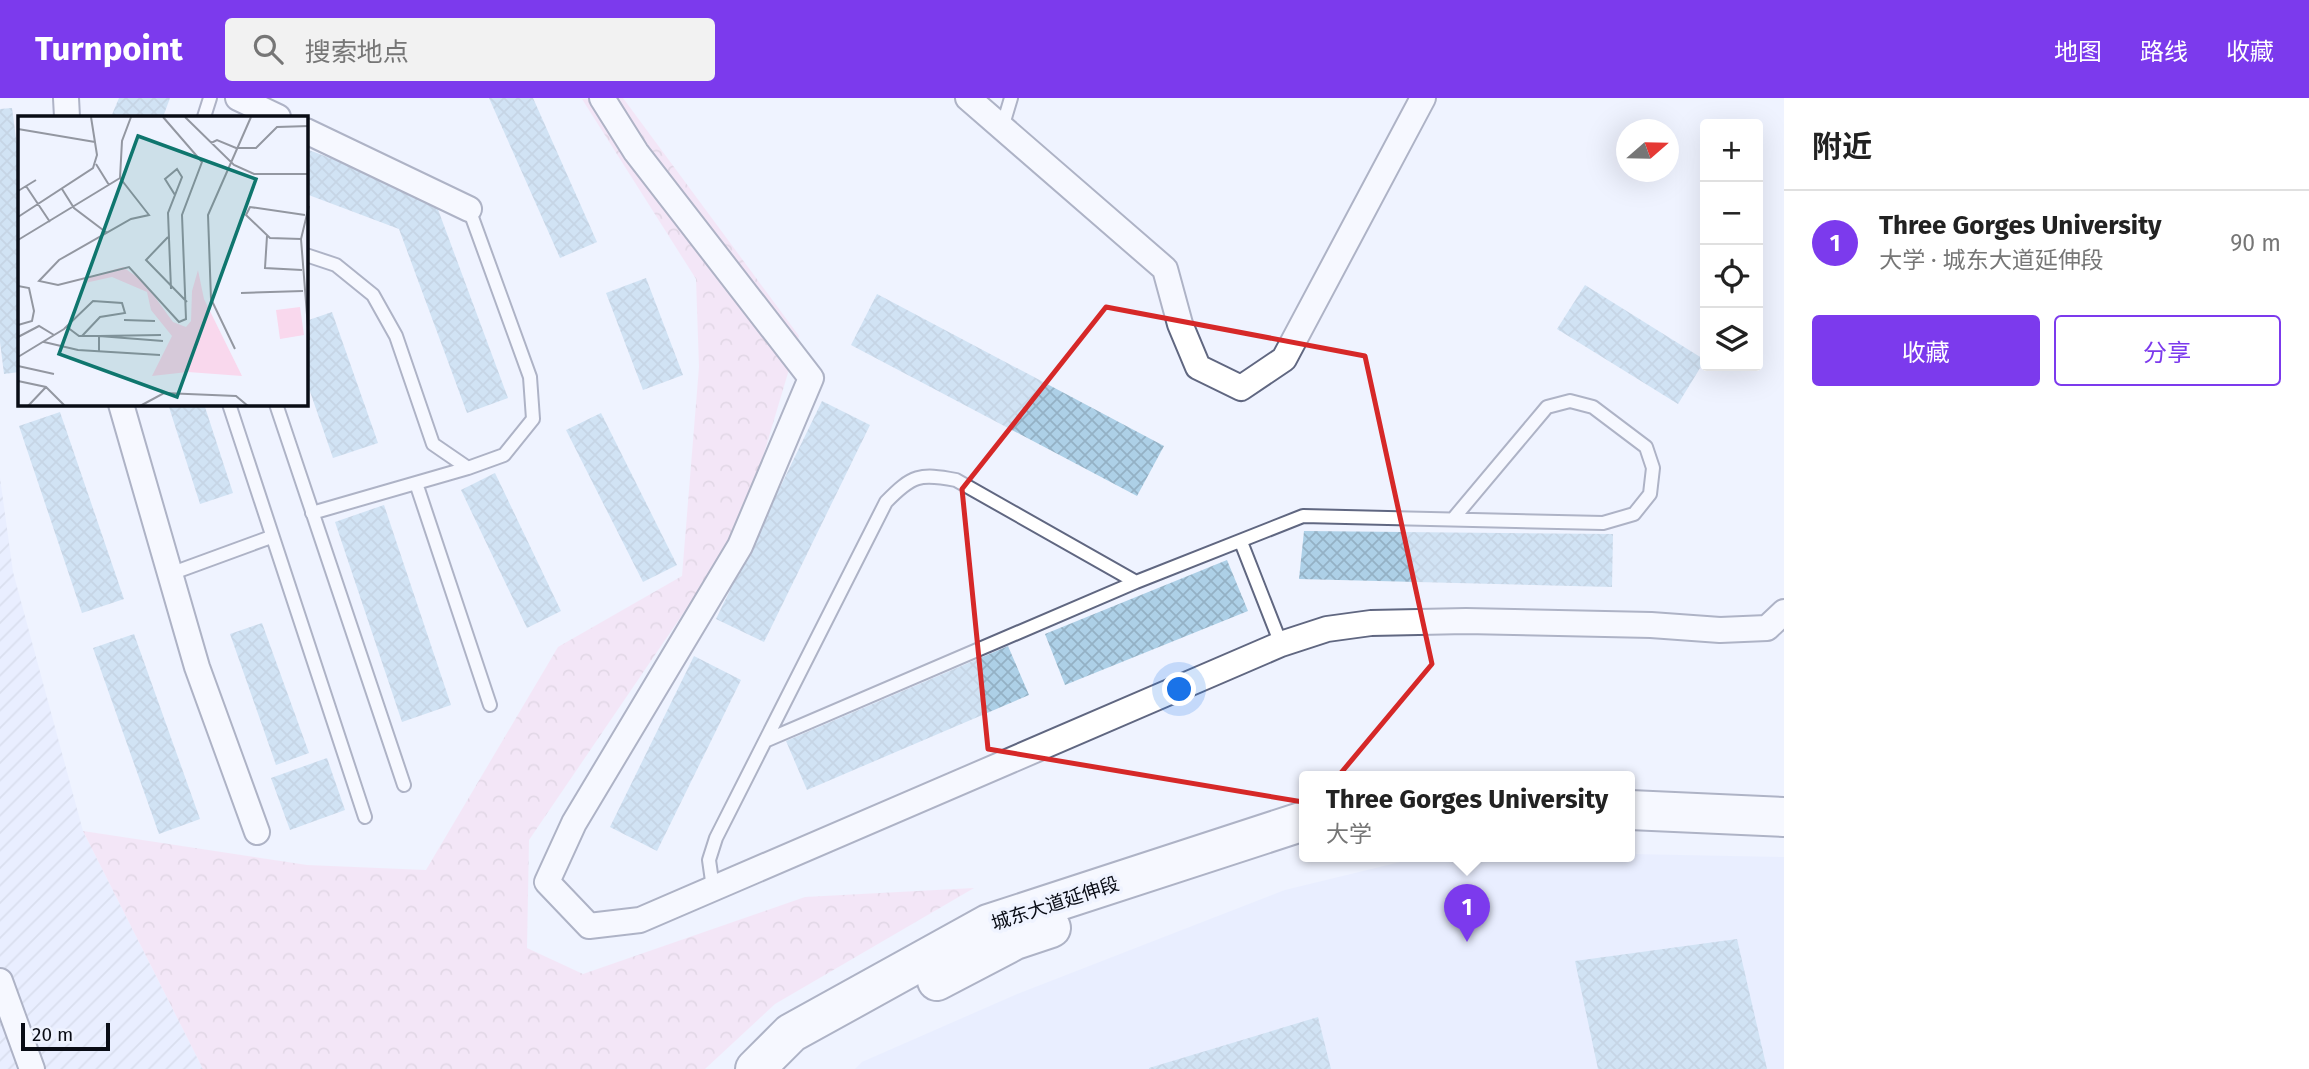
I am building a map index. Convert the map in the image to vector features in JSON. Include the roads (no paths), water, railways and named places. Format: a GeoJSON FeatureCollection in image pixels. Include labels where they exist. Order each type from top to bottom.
{"type":"FeatureCollection","features":[{"type":"Feature","properties":{"kind":"main road"},"geometry":{"type":"LineString","coordinates":[[1635,798],[1784,802]]}},
{"type":"Feature","properties":{"kind":"main road"},"geometry":{"type":"LineString","coordinates":[[1635,810],[1784,817]]}},
{"type":"Feature","properties":{"kind":"main road","name":"城东大道延伸段"},"geometry":{"type":"LineString","coordinates":[[755,1069],[792,1033],[988,924],[1299,823]]}},
{"type":"Feature","properties":{"kind":"main road","name":"城东大道延伸段"},"geometry":{"type":"LineString","coordinates":[[785,1069],[798,1056],[1015,940],[1299,847]]}},
{"type":"Feature","properties":{"kind":"street"},"geometry":{"type":"LineString","coordinates":[[66,98],[67,116]]}},
{"type":"Feature","properties":{"kind":"street"},"geometry":{"type":"LineString","coordinates":[[238,98],[276,116]]}},
{"type":"Feature","properties":{"kind":"street"},"geometry":{"type":"LineString","coordinates":[[602,98],[636,152],[811,378],[740,546],[574,822],[547,882],[589,926],[640,920],[1281,644],[1327,629],[1371,622],[1585,623],[1720,630],[1767,628],[1784,612]]}},
{"type":"Feature","properties":{"kind":"street"},"geometry":{"type":"LineString","coordinates":[[968,98],[1165,269],[1180,324],[1198,367],[1241,388],[1284,359],[1423,98]]}},
{"type":"Feature","properties":{"kind":"street"},"geometry":{"type":"LineString","coordinates":[[308,132],[469,209]]}},
{"type":"Feature","properties":{"kind":"street"},"geometry":{"type":"LineString","coordinates":[[122,406],[197,667],[257,831]]}},
{"type":"Feature","properties":{"kind":"street"},"geometry":{"type":"LineString","coordinates":[[0,981],[32,1069]]}},
{"type":"Feature","properties":{"kind":"lane"},"geometry":{"type":"LineString","coordinates":[[204,116],[210,98]]}},
{"type":"Feature","properties":{"kind":"lane"},"geometry":{"type":"LineString","coordinates":[[1002,128],[1011,98]]}},
{"type":"Feature","properties":{"kind":"lane"},"geometry":{"type":"LineString","coordinates":[[312,513],[504,455],[533,419],[530,377],[469,209]]}},
{"type":"Feature","properties":{"kind":"lane"},"geometry":{"type":"LineString","coordinates":[[308,256],[336,265],[373,295],[396,336],[433,444],[468,468]]}},
{"type":"Feature","properties":{"kind":"lane"},"geometry":{"type":"LineString","coordinates":[[765,741],[1136,582],[1303,516],[1604,523],[1634,514],[1650,494],[1653,468],[1646,447],[1592,407],[1570,401],[1547,407],[1453,519]]}},
{"type":"Feature","properties":{"kind":"lane"},"geometry":{"type":"LineString","coordinates":[[230,406],[365,817]]}},
{"type":"Feature","properties":{"kind":"lane"},"geometry":{"type":"LineString","coordinates":[[277,406],[404,785]]}},
{"type":"Feature","properties":{"kind":"lane"},"geometry":{"type":"LineString","coordinates":[[713,888],[709,860],[716,838],[886,502],[905,482],[927,474],[956,480],[1136,582]]}},
{"type":"Feature","properties":{"kind":"lane"},"geometry":{"type":"LineString","coordinates":[[416,483],[490,705]]}},
{"type":"Feature","properties":{"kind":"lane"},"geometry":{"type":"LineString","coordinates":[[170,574],[271,537]]}},
{"type":"Feature","properties":{"kind":"lane"},"geometry":{"type":"LineString","coordinates":[[1241,542],[1281,644]]}},
{"type":"Feature","properties":{"kind":"place","name":"Three Gorges University"},"geometry":{"type":"Point","coordinates":[1467,942]}}]}
